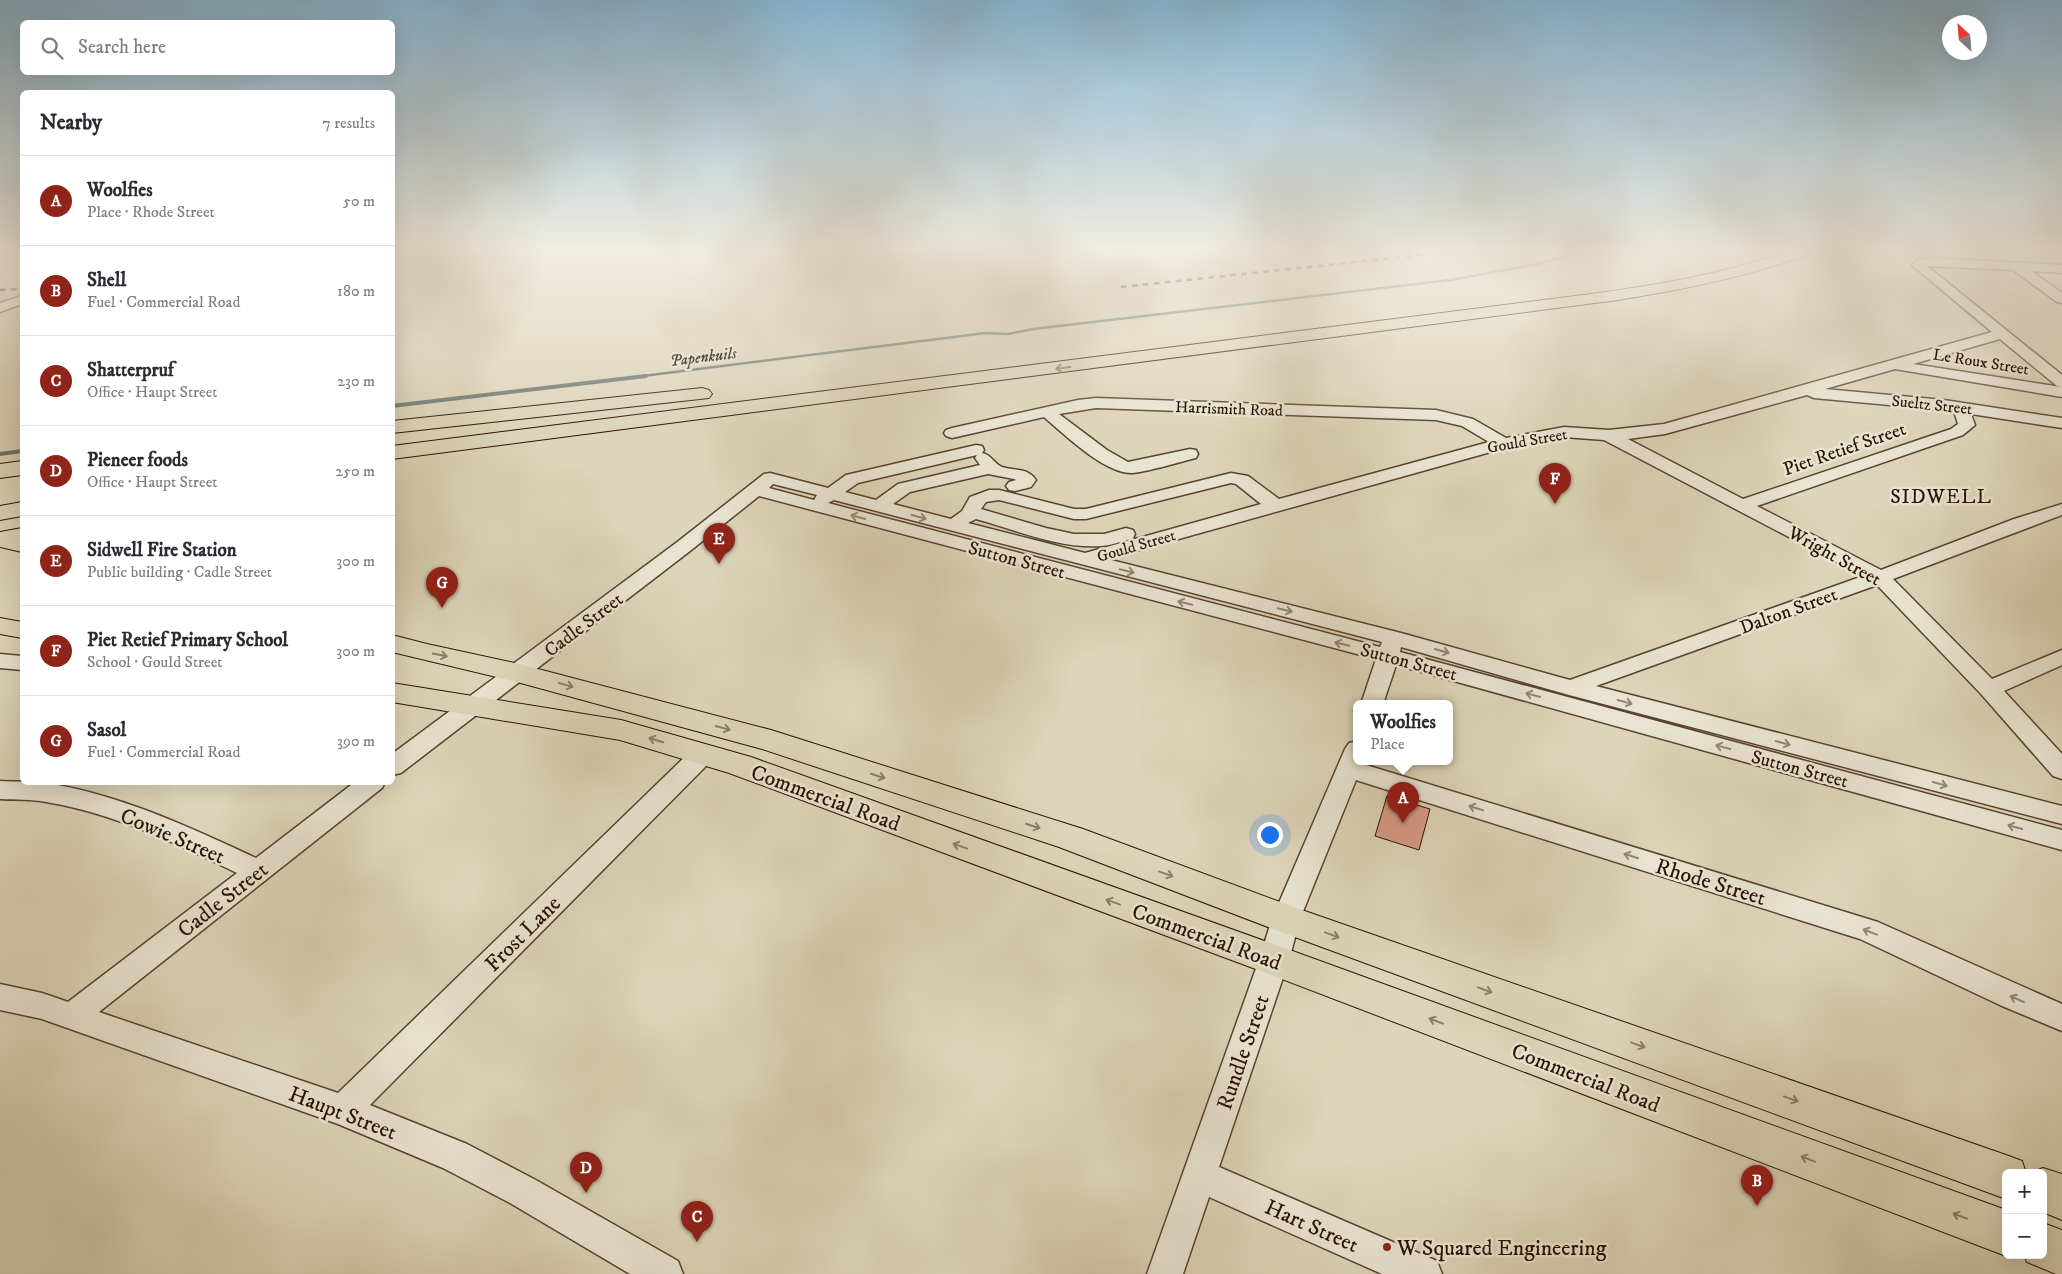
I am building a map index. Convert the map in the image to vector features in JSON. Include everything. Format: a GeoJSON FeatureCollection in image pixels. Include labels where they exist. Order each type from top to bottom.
{"type":"FeatureCollection","features":[{"type":"Feature","properties":{"kind":"main road"},"geometry":{"type":"LineString","coordinates":[[395,427],[993,363],[1407,311]]}},
{"type":"Feature","properties":{"kind":"main road"},"geometry":{"type":"LineString","coordinates":[[395,453],[1491,311]]}},
{"type":"Feature","properties":{"kind":"main road"},"geometry":{"type":"LineString","coordinates":[[395,438],[859,378]]}},
{"type":"Feature","properties":{"kind":"main road"},"geometry":{"type":"LineString","coordinates":[[395,467],[975,379]]}},
{"type":"Feature","properties":{"kind":"main road"},"geometry":{"type":"LineString","coordinates":[[0,471],[20,468]]}},
{"type":"Feature","properties":{"kind":"main road"},"geometry":{"type":"LineString","coordinates":[[0,496],[20,492]]}},
{"type":"Feature","properties":{"kind":"main road"},"geometry":{"type":"LineString","coordinates":[[0,513],[20,509]]}},
{"type":"Feature","properties":{"kind":"main road"},"geometry":{"type":"LineString","coordinates":[[0,626],[20,630]]}},
{"type":"Feature","properties":{"kind":"main road","name":"Commercial Road"},"geometry":{"type":"LineString","coordinates":[[395,644],[423,652],[519,673],[790,747],[1071,838],[1286,919],[2002,1176]]}},
{"type":"Feature","properties":{"kind":"main road","name":"Commercial Road"},"geometry":{"type":"LineString","coordinates":[[395,693],[622,730],[740,765],[1274,960],[2002,1232]]}},
{"type":"Feature","properties":{"kind":"main road"},"geometry":{"type":"LineString","coordinates":[[2047,1191],[2062,1197]]}},
{"type":"Feature","properties":{"kind":"main road"},"geometry":{"type":"LineString","coordinates":[[2047,1247],[2062,1253]]}},
{"type":"Feature","properties":{"kind":"street"},"geometry":{"type":"LineString","coordinates":[[1974,311],[2062,383]]}},
{"type":"Feature","properties":{"kind":"street","name":"Gould Street"},"geometry":{"type":"LineString","coordinates":[[1084,560],[1270,501],[1504,442],[1564,432],[1609,436],[1673,427],[2001,334]]}},
{"type":"Feature","properties":{"kind":"street","name":"Le Roux Street"},"geometry":{"type":"LineString","coordinates":[[1895,365],[2062,392]]}},
{"type":"Feature","properties":{"kind":"street","name":"Sueltz Street"},"geometry":{"type":"LineString","coordinates":[[1800,392],[1960,407],[2062,423]]}},
{"type":"Feature","properties":{"kind":"street","name":"Harrismith Road"},"geometry":{"type":"LineString","coordinates":[[976,450],[956,432],[1078,405],[1096,403],[1436,415],[1467,422],[1504,442]]}},
{"type":"Feature","properties":{"kind":"street","name":"Piet Retief Street"},"geometry":{"type":"LineString","coordinates":[[1742,505],[1957,432],[1968,425],[1960,407]]}},
{"type":"Feature","properties":{"kind":"street"},"geometry":{"type":"LineString","coordinates":[[1047,412],[1096,452],[1124,468],[1190,454]]}},
{"type":"Feature","properties":{"kind":"street","name":"Wright Street"},"geometry":{"type":"LineString","coordinates":[[1609,436],[1880,577],[1989,689],[2062,770]]}},
{"type":"Feature","properties":{"kind":"street"},"geometry":{"type":"LineString","coordinates":[[823,499],[852,479],[976,450],[991,468],[999,472],[1019,474],[1026,480],[1025,483],[1015,486]]}},
{"type":"Feature","properties":{"kind":"street"},"geometry":{"type":"LineString","coordinates":[[879,506],[904,488],[991,468]]}},
{"type":"Feature","properties":{"kind":"street"},"geometry":{"type":"LineString","coordinates":[[971,514],[973,504],[980,497],[990,495],[999,495],[1074,514],[1086,514],[1231,478],[1242,480],[1270,501]]}},
{"type":"Feature","properties":{"kind":"street","name":"Sutton Street"},"geometry":{"type":"LineString","coordinates":[[762,483],[1147,585],[1391,647],[1565,695],[1595,695],[2062,815]]}},
{"type":"Feature","properties":{"kind":"street","name":"Cadle Street"},"geometry":{"type":"LineString","coordinates":[[395,765],[519,673],[683,547],[762,483]]}},
{"type":"Feature","properties":{"kind":"street","name":"Sutton Street"},"geometry":{"type":"LineString","coordinates":[[823,499],[879,506],[955,526],[1031,554],[1084,560],[1147,585]]}},
{"type":"Feature","properties":{"kind":"street"},"geometry":{"type":"LineString","coordinates":[[955,526],[962,518],[971,514],[995,518],[1067,538],[1102,540],[1270,501]]}},
{"type":"Feature","properties":{"kind":"street","name":"Dalton Street"},"geometry":{"type":"LineString","coordinates":[[1565,695],[1595,695],[1880,577],[2021,522],[2062,509]]}},
{"type":"Feature","properties":{"kind":"street"},"geometry":{"type":"LineString","coordinates":[[1373,700],[1391,647]]}},
{"type":"Feature","properties":{"kind":"street"},"geometry":{"type":"LineString","coordinates":[[1989,689],[2062,657]]}},
{"type":"Feature","properties":{"kind":"street"},"geometry":{"type":"LineString","coordinates":[[0,661],[20,663]]}},
{"type":"Feature","properties":{"kind":"street","name":"Sutton Street"},"geometry":{"type":"LineString","coordinates":[[1595,695],[2062,840]]}},
{"type":"Feature","properties":{"kind":"street","name":"Frost Lane"},"geometry":{"type":"LineString","coordinates":[[343,1110],[702,755]]}},
{"type":"Feature","properties":{"kind":"street","name":"Rundle Street"},"geometry":{"type":"LineString","coordinates":[[1165,1274],[1274,960],[1286,919],[1353,759]]}},
{"type":"Feature","properties":{"kind":"street","name":"Rhode Street"},"geometry":{"type":"LineString","coordinates":[[1371,765],[1868,930],[1918,951],[1980,983],[2062,1018]]}},
{"type":"Feature","properties":{"kind":"street","name":"Cadle Street"},"geometry":{"type":"LineString","coordinates":[[72,1016],[369,785]]}},
{"type":"Feature","properties":{"kind":"street","name":"Cowie Street"},"geometry":{"type":"LineString","coordinates":[[0,790],[58,788],[143,818],[257,871]]}},
{"type":"Feature","properties":{"kind":"street","name":"Haupt Street"},"geometry":{"type":"LineString","coordinates":[[0,997],[42,1006],[343,1110],[455,1156],[522,1191],[665,1274]]}},
{"type":"Feature","properties":{"kind":"street","name":"Hart Street"},"geometry":{"type":"LineString","coordinates":[[1200,1176],[1424,1274]]}},
{"type":"Feature","properties":{"kind":"building"},"geometry":{"type":"Polygon","coordinates":[[[1387,796],[1430,809],[1419,850],[1375,836],[1387,796]]]}},
{"type":"Feature","properties":{"kind":"waterway","name":"Papenkuils"},"geometry":{"type":"LineString","coordinates":[[635,377],[986,333],[1008,334],[1033,329],[1182,311]]}},
{"type":"Feature","properties":{"kind":"waterway","name":"Papenkuils"},"geometry":{"type":"LineString","coordinates":[[395,406],[646,376]]}},
{"type":"Feature","properties":{"kind":"waterway","name":"Papenkuils"},"geometry":{"type":"LineString","coordinates":[[0,454],[20,451]]}},
{"type":"Feature","properties":{"kind":"place","name":"Piet Retief Primary School"},"geometry":{"type":"Point","coordinates":[1555,504]}},
{"type":"Feature","properties":{"kind":"place","name":"Sidwell Fire Station"},"geometry":{"type":"Point","coordinates":[719,564]}},
{"type":"Feature","properties":{"kind":"place","name":"Sasol"},"geometry":{"type":"Point","coordinates":[442,608]}},
{"type":"Feature","properties":{"kind":"place","name":"Woolfies"},"geometry":{"type":"Point","coordinates":[1403,823]}},
{"type":"Feature","properties":{"kind":"place","name":"Pieneer foods"},"geometry":{"type":"Point","coordinates":[586,1193]}},
{"type":"Feature","properties":{"kind":"place","name":"Shell"},"geometry":{"type":"Point","coordinates":[1757,1206]}},
{"type":"Feature","properties":{"kind":"place","name":"Shatterpruf"},"geometry":{"type":"Point","coordinates":[697,1242]}},
{"type":"Feature","properties":{"kind":"place","name":"W Squared Engineering"},"geometry":{"type":"Point","coordinates":[1387,1247]}},
{"type":"Feature","properties":{"kind":"district","name":"SIDWELL"},"geometry":{"type":"Point","coordinates":[1941,496]}}]}
